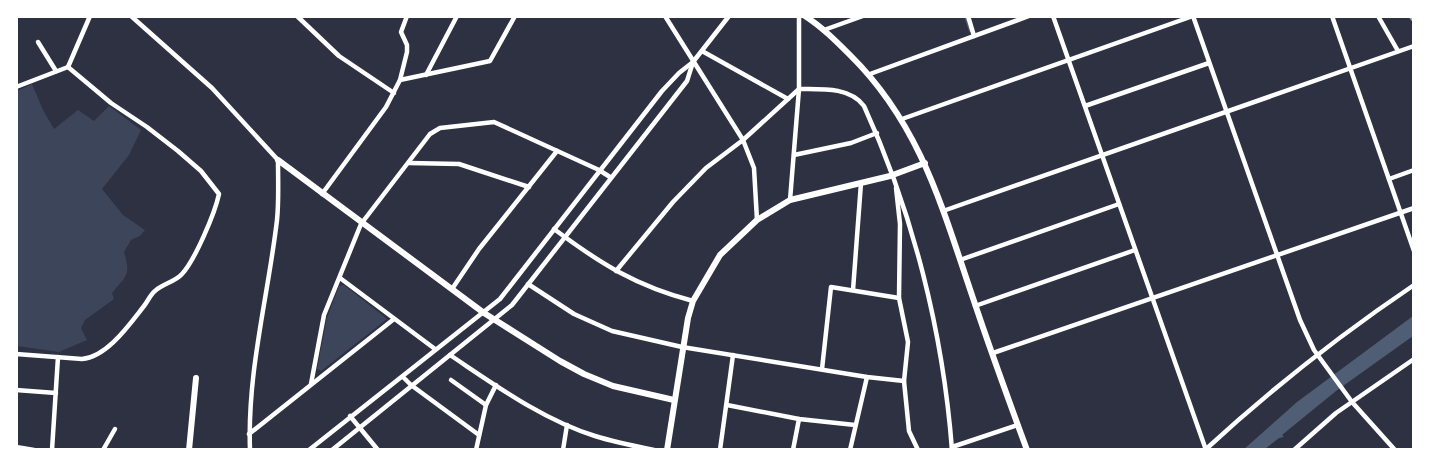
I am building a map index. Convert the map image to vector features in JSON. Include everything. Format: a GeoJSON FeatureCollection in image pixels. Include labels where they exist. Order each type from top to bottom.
{"type":"FeatureCollection","features":[{"type":"Feature","properties":{"kind":"street"},"geometry":{"type":"LineString","coordinates":[[16,87],[68,67],[90,16]]}},
{"type":"Feature","properties":{"kind":"street"},"geometry":{"type":"LineString","coordinates":[[131,16],[212,88],[279,160],[484,313],[584,374],[613,386],[674,400]]}},
{"type":"Feature","properties":{"kind":"street"},"geometry":{"type":"LineString","coordinates":[[297,16],[339,56],[394,93]]}},
{"type":"Feature","properties":{"kind":"street"},"geometry":{"type":"LineString","coordinates":[[322,194],[394,93],[407,52],[401,33],[407,16]]}},
{"type":"Feature","properties":{"kind":"street"},"geometry":{"type":"LineString","coordinates":[[426,75],[457,16]]}},
{"type":"Feature","properties":{"kind":"street"},"geometry":{"type":"LineString","coordinates":[[400,80],[490,61],[515,16]]}},
{"type":"Feature","properties":{"kind":"street"},"geometry":{"type":"LineString","coordinates":[[665,16],[743,140],[754,168],[757,220]]}},
{"type":"Feature","properties":{"kind":"street"},"geometry":{"type":"LineString","coordinates":[[309,450],[500,299],[662,91],[693,62],[729,16]]}},
{"type":"Feature","properties":{"kind":"street"},"geometry":{"type":"LineString","coordinates":[[790,200],[799,89],[798,16]]}},
{"type":"Feature","properties":{"kind":"street"},"geometry":{"type":"LineString","coordinates":[[805,16],[824,30],[870,74],[902,119],[925,163],[1027,450]]}},
{"type":"Feature","properties":{"kind":"street"},"geometry":{"type":"LineString","coordinates":[[824,30],[863,16]]}},
{"type":"Feature","properties":{"kind":"street"},"geometry":{"type":"LineString","coordinates":[[968,16],[974,36]]}},
{"type":"Feature","properties":{"kind":"street"},"geometry":{"type":"LineString","coordinates":[[870,74],[1029,16]]}},
{"type":"Feature","properties":{"kind":"street"},"geometry":{"type":"LineString","coordinates":[[1053,16],[1206,450],[1260,399],[1317,354],[1413,285]]}},
{"type":"Feature","properties":{"kind":"street"},"geometry":{"type":"LineString","coordinates":[[902,119],[1193,16],[1293,305],[1317,354],[1352,402],[1395,450]]}},
{"type":"Feature","properties":{"kind":"street"},"geometry":{"type":"LineString","coordinates":[[1332,16],[1413,250]]}},
{"type":"Feature","properties":{"kind":"street"},"geometry":{"type":"LineString","coordinates":[[1378,16],[1398,51]]}},
{"type":"Feature","properties":{"kind":"street"},"geometry":{"type":"LineString","coordinates":[[38,42],[56,71]]}},
{"type":"Feature","properties":{"kind":"street"},"geometry":{"type":"LineString","coordinates":[[943,211],[1413,46]]}},
{"type":"Feature","properties":{"kind":"street"},"geometry":{"type":"LineString","coordinates":[[702,51],[788,99]]}},
{"type":"Feature","properties":{"kind":"street"},"geometry":{"type":"LineString","coordinates":[[332,450],[512,305],[687,81],[693,62]]}},
{"type":"Feature","properties":{"kind":"street"},"geometry":{"type":"LineString","coordinates":[[1085,106],[1209,63]]}},
{"type":"Feature","properties":{"kind":"street"},"geometry":{"type":"LineString","coordinates":[[16,354],[91,358],[100,352],[123,330],[156,290],[182,274],[204,233],[219,194],[201,171],[178,151],[111,103],[68,67]]}},
{"type":"Feature","properties":{"kind":"street"},"geometry":{"type":"LineString","coordinates":[[616,272],[673,201],[706,168],[743,140],[799,89],[823,89],[849,93],[859,98],[864,106],[894,178],[930,303],[944,377],[952,448],[1018,425]]}},
{"type":"Feature","properties":{"kind":"street"},"geometry":{"type":"LineString","coordinates":[[311,384],[324,315],[362,224],[430,134],[440,129],[479,122],[494,122],[610,177]]}},
{"type":"Feature","properties":{"kind":"street"},"geometry":{"type":"LineString","coordinates":[[794,155],[851,143],[876,133]]}},
{"type":"Feature","properties":{"kind":"street"},"geometry":{"type":"LineString","coordinates":[[452,289],[479,249],[557,151]]}},
{"type":"Feature","properties":{"kind":"street"},"geometry":{"type":"LineString","coordinates":[[250,450],[254,364],[278,217],[279,160]]}},
{"type":"Feature","properties":{"kind":"street"},"geometry":{"type":"LineString","coordinates":[[409,163],[459,164],[529,187]]}},
{"type":"Feature","properties":{"kind":"street"},"geometry":{"type":"LineString","coordinates":[[667,450],[682,347],[693,301],[720,255],[757,220],[790,200],[861,183],[894,178],[925,163]]}},
{"type":"Feature","properties":{"kind":"street"},"geometry":{"type":"LineString","coordinates":[[1389,179],[1413,170]]}},
{"type":"Feature","properties":{"kind":"street"},"geometry":{"type":"LineString","coordinates":[[894,178],[900,224],[899,298],[908,342],[904,381],[909,431],[918,450]]}},
{"type":"Feature","properties":{"kind":"street"},"geometry":{"type":"LineString","coordinates":[[853,290],[861,183]]}},
{"type":"Feature","properties":{"kind":"street"},"geometry":{"type":"LineString","coordinates":[[960,260],[1119,204]]}},
{"type":"Feature","properties":{"kind":"street"},"geometry":{"type":"LineString","coordinates":[[993,353],[1413,208]]}},
{"type":"Feature","properties":{"kind":"street"},"geometry":{"type":"LineString","coordinates":[[554,228],[594,259],[616,272],[663,293],[693,301]]}},
{"type":"Feature","properties":{"kind":"street"},"geometry":{"type":"LineString","coordinates":[[975,306],[1135,250]]}},
{"type":"Feature","properties":{"kind":"street"},"geometry":{"type":"LineString","coordinates":[[340,278],[435,349]]}},
{"type":"Feature","properties":{"kind":"street"},"geometry":{"type":"LineString","coordinates":[[528,284],[574,314],[612,331],[682,347],[904,381]]}},
{"type":"Feature","properties":{"kind":"street"},"geometry":{"type":"LineString","coordinates":[[822,369],[831,287],[899,298]]}},
{"type":"Feature","properties":{"kind":"street"},"geometry":{"type":"LineString","coordinates":[[249,434],[394,319]]}},
{"type":"Feature","properties":{"kind":"street"},"geometry":{"type":"LineString","coordinates":[[450,355],[495,386],[567,425],[617,442],[654,450]]}},
{"type":"Feature","properties":{"kind":"street"},"geometry":{"type":"LineString","coordinates":[[720,450],[733,355]]}},
{"type":"Feature","properties":{"kind":"street"},"geometry":{"type":"LineString","coordinates":[[52,450],[58,357]]}},
{"type":"Feature","properties":{"kind":"street"},"geometry":{"type":"LineString","coordinates":[[1294,450],[1336,413],[1413,360]]}},
{"type":"Feature","properties":{"kind":"street"},"geometry":{"type":"LineString","coordinates":[[402,377],[479,435]]}},
{"type":"Feature","properties":{"kind":"street"},"geometry":{"type":"LineString","coordinates":[[850,450],[867,377]]}},
{"type":"Feature","properties":{"kind":"street"},"geometry":{"type":"LineString","coordinates":[[189,450],[196,378]]}},
{"type":"Feature","properties":{"kind":"street"},"geometry":{"type":"LineString","coordinates":[[451,380],[486,405]]}},
{"type":"Feature","properties":{"kind":"street"},"geometry":{"type":"LineString","coordinates":[[476,450],[486,405],[495,386]]}},
{"type":"Feature","properties":{"kind":"street"},"geometry":{"type":"LineString","coordinates":[[16,390],[56,393]]}},
{"type":"Feature","properties":{"kind":"street"},"geometry":{"type":"LineString","coordinates":[[727,405],[799,419],[855,425]]}},
{"type":"Feature","properties":{"kind":"street"},"geometry":{"type":"LineString","coordinates":[[350,416],[378,450]]}},
{"type":"Feature","properties":{"kind":"street"},"geometry":{"type":"LineString","coordinates":[[793,450],[799,419]]}},
{"type":"Feature","properties":{"kind":"street"},"geometry":{"type":"LineString","coordinates":[[563,450],[567,425]]}},
{"type":"Feature","properties":{"kind":"street"},"geometry":{"type":"LineString","coordinates":[[103,450],[115,429]]}},
{"type":"Feature","properties":{"kind":"street"},"geometry":{"type":"LineString","coordinates":[[616,450],[617,442]]}},
{"type":"Feature","properties":{"kind":"street"},"geometry":{"type":"LineString","coordinates":[[16,447],[34,450]]}},
{"type":"Feature","properties":{"kind":"shaded area"},"geometry":{"type":"Polygon","coordinates":[[[32,84],[54,129],[78,110],[94,121],[109,106],[141,130],[129,155],[102,189],[123,215],[145,230],[140,236],[131,240],[124,252],[127,270],[124,278],[112,293],[114,299],[85,320],[81,328],[87,340],[59,352],[17,346],[17,91],[32,84]]]}},
{"type":"Feature","properties":{"kind":"shaded area"},"geometry":{"type":"Polygon","coordinates":[[[344,285],[387,319],[321,371],[317,369],[327,318],[339,286],[344,285]]]}},
{"type":"Feature","properties":{"kind":"shaded area"},"geometry":{"type":"Polygon","coordinates":[[[1413,316],[1413,336],[1336,391],[1282,435],[1284,437],[1279,438],[1265,449],[1243,450],[1297,402],[1413,316]]]}},
{"type":"Feature","properties":{"kind":"waterway"},"geometry":{"type":"LineString","coordinates":[[965,16],[970,31]]}},
{"type":"Feature","properties":{"kind":"railway"},"geometry":{"type":"LineString","coordinates":[[1409,16],[1414,22]]}}]}
